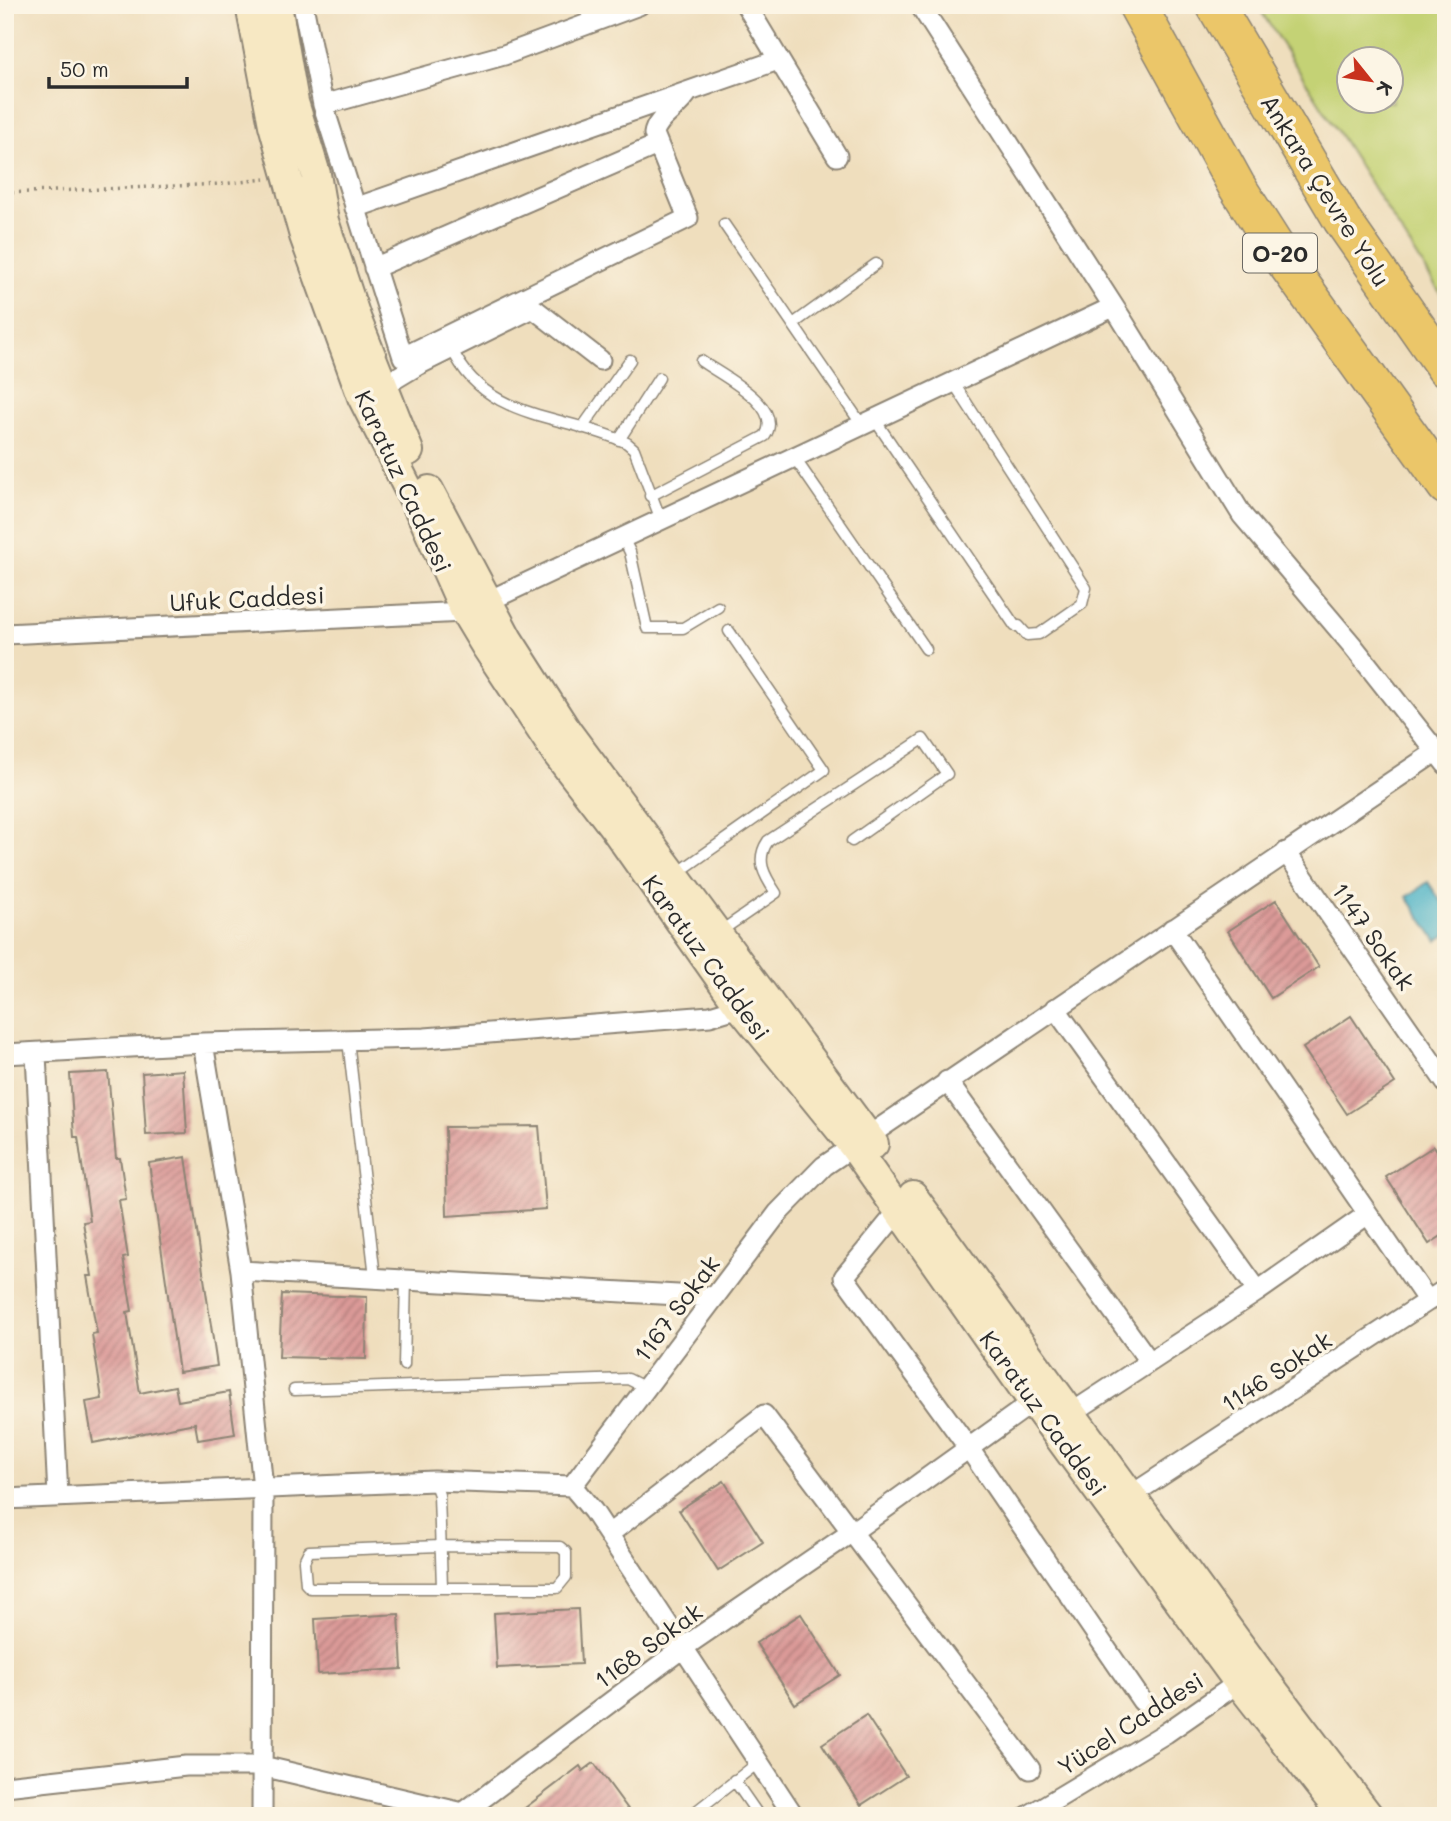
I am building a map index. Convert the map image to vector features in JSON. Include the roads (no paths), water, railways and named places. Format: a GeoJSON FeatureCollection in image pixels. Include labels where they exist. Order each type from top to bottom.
{"type":"FeatureCollection","features":[{"type":"Feature","properties":{"kind":"highway","name":"O-20"},"geometry":{"type":"LineString","coordinates":[[1137,5],[1236,185],[1283,259],[1446,486]]}},
{"type":"Feature","properties":{"kind":"highway","name":"Ankara Çevre Yolu"},"geometry":{"type":"LineString","coordinates":[[1215,5],[1342,220],[1446,369]]}},
{"type":"Feature","properties":{"kind":"street","name":"Karatuz Caddesi"},"geometry":{"type":"LineString","coordinates":[[250,5],[273,125],[304,236],[425,522],[477,607],[512,688],[740,1007],[861,1141],[1248,1676],[1343,1816]]}},
{"type":"Feature","properties":{"kind":"street"},"geometry":{"type":"LineString","coordinates":[[277,5],[294,102],[316,174],[324,221],[372,392],[533,309],[600,360]]}},
{"type":"Feature","properties":{"kind":"street"},"geometry":{"type":"LineString","coordinates":[[303,5],[323,105],[403,357],[688,218],[654,134],[658,121],[680,105],[688,92]]}},
{"type":"Feature","properties":{"kind":"street"},"geometry":{"type":"LineString","coordinates":[[323,105],[504,55],[639,5]]}},
{"type":"Feature","properties":{"kind":"street"},"geometry":{"type":"LineString","coordinates":[[746,5],[837,156]]}},
{"type":"Feature","properties":{"kind":"street"},"geometry":{"type":"LineString","coordinates":[[920,5],[1242,515],[1441,757]]}},
{"type":"Feature","properties":{"kind":"street"},"geometry":{"type":"LineString","coordinates":[[355,208],[778,61]]}},
{"type":"Feature","properties":{"kind":"street"},"geometry":{"type":"LineString","coordinates":[[374,268],[657,145]]}},
{"type":"Feature","properties":{"kind":"street"},"geometry":{"type":"LineString","coordinates":[[861,1141],[718,933],[568,731],[508,639],[477,607],[1113,307]]}},
{"type":"Feature","properties":{"kind":"street","name":"Ufuk Caddesi"},"geometry":{"type":"LineString","coordinates":[[5,635],[477,607]]}},
{"type":"Feature","properties":{"kind":"street","name":"1167 Sokak"},"geometry":{"type":"LineString","coordinates":[[572,1486],[778,1213],[824,1166],[1286,852],[1441,757]]}},
{"type":"Feature","properties":{"kind":"street","name":"1147 Sokak"},"geometry":{"type":"LineString","coordinates":[[1286,852],[1446,1083]]}},
{"type":"Feature","properties":{"kind":"street"},"geometry":{"type":"LineString","coordinates":[[1172,929],[1429,1301]]}},
{"type":"Feature","properties":{"kind":"street"},"geometry":{"type":"LineString","coordinates":[[5,1054],[203,1043],[425,1038],[710,1016],[740,1007]]}},
{"type":"Feature","properties":{"kind":"street"},"geometry":{"type":"LineString","coordinates":[[1055,1008],[1258,1291]]}},
{"type":"Feature","properties":{"kind":"street"},"geometry":{"type":"LineString","coordinates":[[203,1043],[241,1271],[263,1488],[262,1816]]}},
{"type":"Feature","properties":{"kind":"street"},"geometry":{"type":"LineString","coordinates":[[36,1054],[58,1496]]}},
{"type":"Feature","properties":{"kind":"street"},"geometry":{"type":"LineString","coordinates":[[947,1081],[1149,1361]]}},
{"type":"Feature","properties":{"kind":"street","name":"Karatuz Caddesi"},"geometry":{"type":"LineString","coordinates":[[861,1141],[900,1209],[1033,1402],[1062,1419],[1133,1494],[1248,1676],[1369,1816]]}},
{"type":"Feature","properties":{"kind":"street"},"geometry":{"type":"LineString","coordinates":[[900,1209],[844,1277],[968,1447],[1142,1701]]}},
{"type":"Feature","properties":{"kind":"street"},"geometry":{"type":"LineString","coordinates":[[1062,1419],[1258,1291],[1368,1214]]}},
{"type":"Feature","properties":{"kind":"street"},"geometry":{"type":"LineString","coordinates":[[241,1271],[715,1297]]}},
{"type":"Feature","properties":{"kind":"street","name":"1146 Sokak"},"geometry":{"type":"LineString","coordinates":[[1133,1494],[1446,1289]]}},
{"type":"Feature","properties":{"kind":"street","name":"1168 Sokak"},"geometry":{"type":"LineString","coordinates":[[5,1786],[186,1766],[262,1766],[464,1815],[684,1647],[852,1532],[1033,1402]]}},
{"type":"Feature","properties":{"kind":"street"},"geometry":{"type":"LineString","coordinates":[[608,1534],[764,1415],[1030,1769]]}},
{"type":"Feature","properties":{"kind":"street"},"geometry":{"type":"LineString","coordinates":[[5,1499],[434,1481],[572,1486],[608,1534],[794,1816]]}},
{"type":"Feature","properties":{"kind":"street","name":"Yücel Caddesi"},"geometry":{"type":"LineString","coordinates":[[1040,1813],[1166,1733],[1248,1676]]}},
{"type":"Feature","properties":{"kind":"lane"},"geometry":{"type":"LineString","coordinates":[[581,5],[593,22]]}},
{"type":"Feature","properties":{"kind":"lane"},"geometry":{"type":"LineString","coordinates":[[724,224],[793,324],[1017,626],[1027,635],[1039,634],[1082,604],[1086,588],[953,383]]}},
{"type":"Feature","properties":{"kind":"lane"},"geometry":{"type":"LineString","coordinates":[[793,324],[876,264]]}},
{"type":"Feature","properties":{"kind":"lane"},"geometry":{"type":"LineString","coordinates":[[452,349],[465,373],[486,393],[529,414],[619,440],[634,449],[661,520]]}},
{"type":"Feature","properties":{"kind":"lane"},"geometry":{"type":"LineString","coordinates":[[582,428],[630,360]]}},
{"type":"Feature","properties":{"kind":"lane"},"geometry":{"type":"LineString","coordinates":[[650,496],[768,432],[770,420],[765,407],[701,361]]}},
{"type":"Feature","properties":{"kind":"lane"},"geometry":{"type":"LineString","coordinates":[[619,440],[659,378]]}},
{"type":"Feature","properties":{"kind":"lane"},"geometry":{"type":"LineString","coordinates":[[794,457],[926,649]]}},
{"type":"Feature","properties":{"kind":"lane"},"geometry":{"type":"LineString","coordinates":[[623,538],[630,552],[647,628],[683,628],[718,607]]}},
{"type":"Feature","properties":{"kind":"lane"},"geometry":{"type":"LineString","coordinates":[[675,875],[824,770],[729,631]]}},
{"type":"Feature","properties":{"kind":"lane"},"geometry":{"type":"LineString","coordinates":[[718,933],[776,892],[761,867],[762,852],[768,841],[923,739],[947,774],[852,841]]}},
{"type":"Feature","properties":{"kind":"lane"},"geometry":{"type":"LineString","coordinates":[[348,1040],[375,1277]]}},
{"type":"Feature","properties":{"kind":"lane"},"geometry":{"type":"LineString","coordinates":[[404,1365],[406,1278]]}},
{"type":"Feature","properties":{"kind":"lane"},"geometry":{"type":"LineString","coordinates":[[294,1390],[628,1379],[646,1388]]}},
{"type":"Feature","properties":{"kind":"lane"},"geometry":{"type":"LineString","coordinates":[[434,1481],[439,1496],[442,1587]]}},
{"type":"Feature","properties":{"kind":"lane"},"geometry":{"type":"LineString","coordinates":[[559,1547],[566,1552],[566,1577],[557,1588],[442,1587],[310,1588],[306,1584],[304,1561],[309,1551],[321,1549],[559,1547]]}},
{"type":"Feature","properties":{"kind":"lane"},"geometry":{"type":"LineString","coordinates":[[690,1816],[759,1762]]}},
{"type":"Feature","properties":{"kind":"lane"},"geometry":{"type":"LineString","coordinates":[[734,1780],[759,1816]]}},
{"type":"Feature","properties":{"kind":"water"},"geometry":{"type":"Polygon","coordinates":[[[1428,882],[1446,908],[1446,935],[1437,941],[1407,897],[1428,882]]]}}]}
